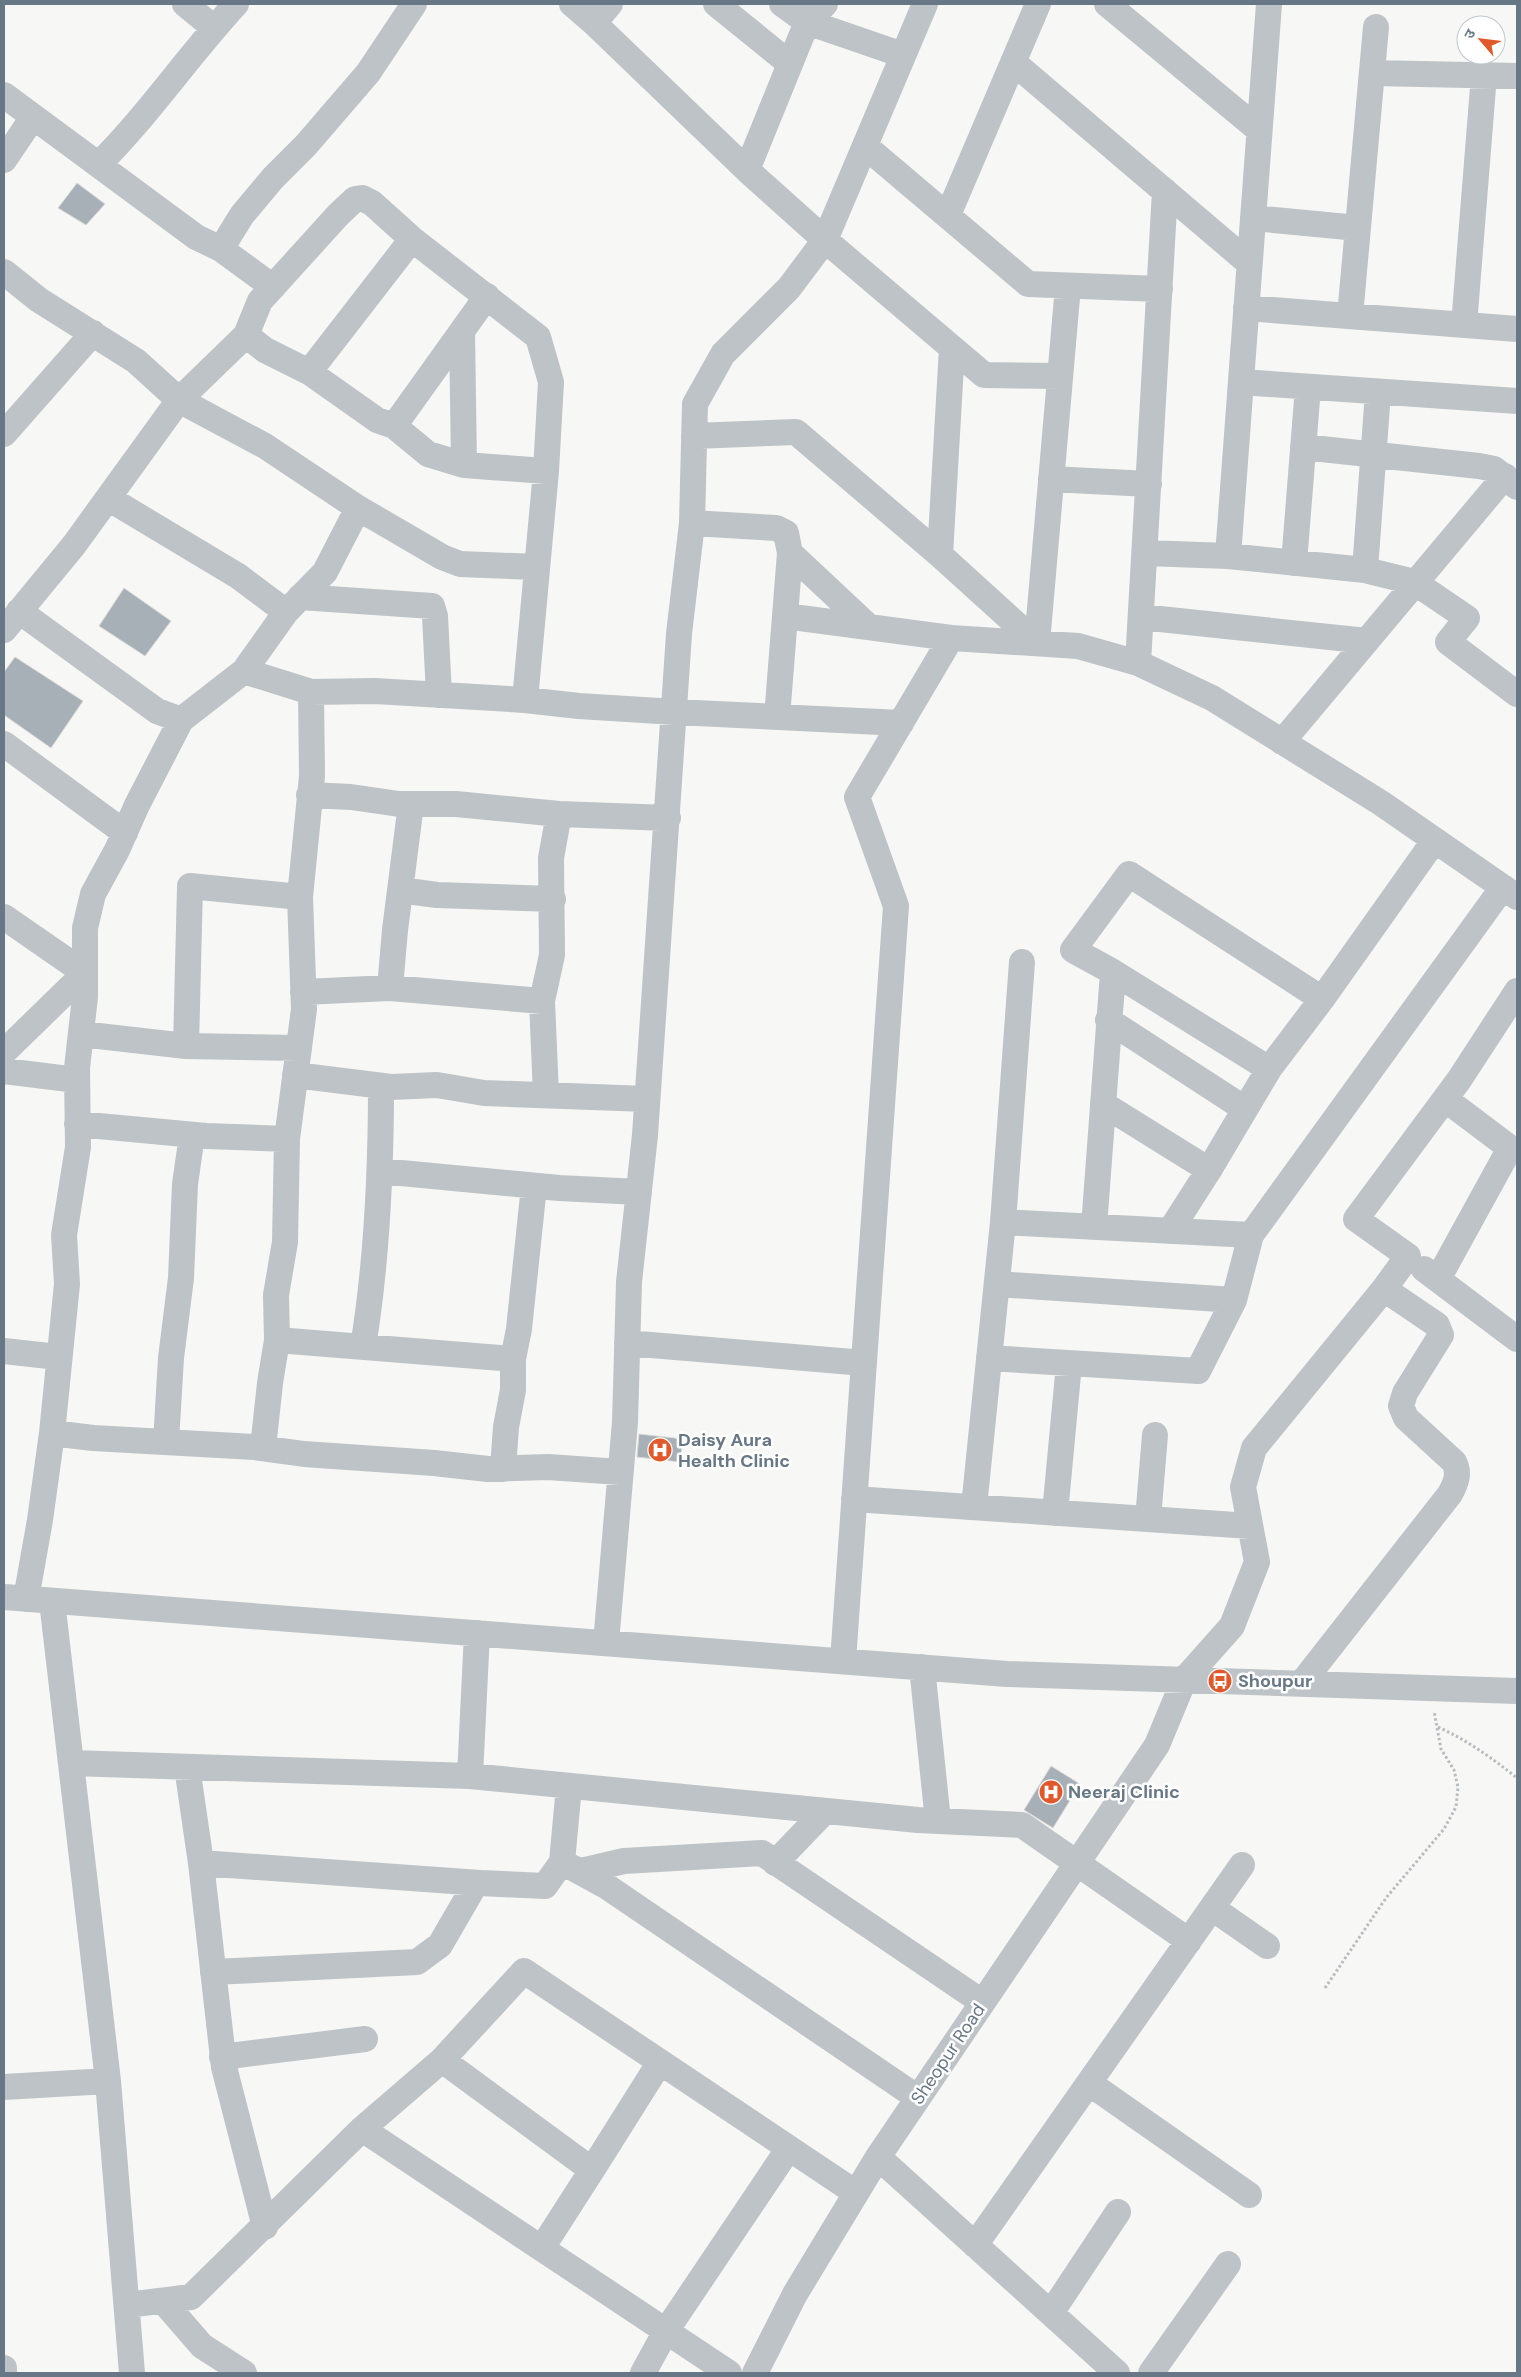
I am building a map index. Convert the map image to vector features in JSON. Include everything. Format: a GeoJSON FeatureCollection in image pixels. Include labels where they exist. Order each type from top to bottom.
{"type":"FeatureCollection","features":[{"type":"Feature","properties":{"kind":"street"},"geometry":{"type":"LineString","coordinates":[[185,4],[214,28]]}},
{"type":"Feature","properties":{"kind":"street"},"geometry":{"type":"LineString","coordinates":[[99,164],[125,138],[214,28],[236,4]]}},
{"type":"Feature","properties":{"kind":"street"},"geometry":{"type":"LineString","coordinates":[[221,250],[242,215],[266,185],[306,145],[335,109],[368,73],[414,4]]}},
{"type":"Feature","properties":{"kind":"street"},"geometry":{"type":"LineString","coordinates":[[572,4],[747,170],[825,240],[984,375],[1060,376]]}},
{"type":"Feature","properties":{"kind":"street"},"geometry":{"type":"LineString","coordinates":[[594,23],[610,4]]}},
{"type":"Feature","properties":{"kind":"street"},"geometry":{"type":"LineString","coordinates":[[716,4],[789,63]]}},
{"type":"Feature","properties":{"kind":"street"},"geometry":{"type":"LineString","coordinates":[[782,4],[807,22],[903,55]]}},
{"type":"Feature","properties":{"kind":"street"},"geometry":{"type":"LineString","coordinates":[[747,170],[807,22],[826,4]]}},
{"type":"Feature","properties":{"kind":"street"},"geometry":{"type":"LineString","coordinates":[[606,1643],[625,1422],[629,1282],[647,1099],[668,818],[679,634],[692,523],[695,404],[724,354],[789,288],[825,240],[925,4]]}},
{"type":"Feature","properties":{"kind":"street"},"geometry":{"type":"LineString","coordinates":[[948,215],[1038,4]]}},
{"type":"Feature","properties":{"kind":"street"},"geometry":{"type":"LineString","coordinates":[[1107,4],[1259,130]]}},
{"type":"Feature","properties":{"kind":"street"},"geometry":{"type":"LineString","coordinates":[[1228,556],[1259,130],[1265,6]]}},
{"type":"Feature","properties":{"kind":"street"},"geometry":{"type":"LineString","coordinates":[[1350,316],[1376,27]]}},
{"type":"Feature","properties":{"kind":"street"},"geometry":{"type":"LineString","coordinates":[[1014,62],[1249,263]]}},
{"type":"Feature","properties":{"kind":"street"},"geometry":{"type":"LineString","coordinates":[[1372,72],[1517,76]]}},
{"type":"Feature","properties":{"kind":"street"},"geometry":{"type":"LineString","coordinates":[[1464,325],[1484,75]]}},
{"type":"Feature","properties":{"kind":"street"},"geometry":{"type":"LineString","coordinates":[[4,95],[196,237],[221,250],[273,287]]}},
{"type":"Feature","properties":{"kind":"street"},"geometry":{"type":"LineString","coordinates":[[4,160],[33,117]]}},
{"type":"Feature","properties":{"kind":"street"},"geometry":{"type":"LineString","coordinates":[[865,146],[1028,284],[1160,289]]}},
{"type":"Feature","properties":{"kind":"street"},"geometry":{"type":"LineString","coordinates":[[1138,663],[1146,553],[1165,191]]}},
{"type":"Feature","properties":{"kind":"street"},"geometry":{"type":"LineString","coordinates":[[181,720],[157,711],[12,620],[74,545],[179,400],[246,335],[260,302],[338,215],[355,200],[362,198],[372,203],[412,239],[538,337],[551,382],[546,471],[525,700]]}},
{"type":"Feature","properties":{"kind":"street"},"geometry":{"type":"LineString","coordinates":[[1252,218],[1358,228]]}},
{"type":"Feature","properties":{"kind":"street"},"geometry":{"type":"LineString","coordinates":[[309,372],[412,239]]}},
{"type":"Feature","properties":{"kind":"street"},"geometry":{"type":"LineString","coordinates":[[4,272],[39,300],[136,361],[179,400],[265,446],[358,508],[442,557],[460,564],[537,567]]}},
{"type":"Feature","properties":{"kind":"street"},"geometry":{"type":"LineString","coordinates":[[1038,643],[1068,286]]}},
{"type":"Feature","properties":{"kind":"street"},"geometry":{"type":"LineString","coordinates":[[394,426],[487,296]]}},
{"type":"Feature","properties":{"kind":"street"},"geometry":{"type":"LineString","coordinates":[[1246,308],[1517,329]]}},
{"type":"Feature","properties":{"kind":"street"},"geometry":{"type":"LineString","coordinates":[[462,331],[464,465]]}},
{"type":"Feature","properties":{"kind":"street"},"geometry":{"type":"LineString","coordinates":[[4,434],[93,333]]}},
{"type":"Feature","properties":{"kind":"street"},"geometry":{"type":"LineString","coordinates":[[246,335],[265,350],[309,372],[377,420],[394,426],[428,454],[464,465],[546,471]]}},
{"type":"Feature","properties":{"kind":"street"},"geometry":{"type":"LineString","coordinates":[[940,555],[952,348]]}},
{"type":"Feature","properties":{"kind":"street"},"geometry":{"type":"LineString","coordinates":[[1241,382],[1517,401]]}},
{"type":"Feature","properties":{"kind":"street"},"geometry":{"type":"LineString","coordinates":[[1294,563],[1308,387]]}},
{"type":"Feature","properties":{"kind":"street"},"geometry":{"type":"LineString","coordinates":[[1365,570],[1378,392]]}},
{"type":"Feature","properties":{"kind":"street"},"geometry":{"type":"LineString","coordinates":[[694,436],[796,432],[940,555],[1038,643]]}},
{"type":"Feature","properties":{"kind":"street"},"geometry":{"type":"LineString","coordinates":[[1282,742],[1414,582],[1511,482],[1494,469],[1479,466],[1303,447]]}},
{"type":"Feature","properties":{"kind":"street"},"geometry":{"type":"LineString","coordinates":[[1051,479],[1149,484]]}},
{"type":"Feature","properties":{"kind":"street"},"geometry":{"type":"LineString","coordinates":[[108,498],[238,576],[293,604],[432,606],[435,616],[439,695]]}},
{"type":"Feature","properties":{"kind":"street"},"geometry":{"type":"LineString","coordinates":[[358,508],[325,572],[293,604],[244,670],[181,720],[93,894],[85,928],[85,973],[78,1080],[78,1147],[64,1235],[67,1284],[58,1357],[52,1433],[40,1520],[15,1598],[1007,1674],[1517,1691]]}},
{"type":"Feature","properties":{"kind":"street"},"geometry":{"type":"LineString","coordinates":[[692,523],[776,528],[786,533],[790,552],[777,717]]}},
{"type":"Feature","properties":{"kind":"street"},"geometry":{"type":"LineString","coordinates":[[790,552],[869,627]]}},
{"type":"Feature","properties":{"kind":"street"},"geometry":{"type":"LineString","coordinates":[[1146,553],[1228,556],[1365,570],[1414,582],[1467,618],[1448,642],[1517,694]]}},
{"type":"Feature","properties":{"kind":"street"},"geometry":{"type":"LineString","coordinates":[[785,616],[951,638],[1078,646],[1138,663],[1212,698],[1381,803],[1510,892],[1252,1235],[1234,1300],[1198,1371],[989,1358]]}},
{"type":"Feature","properties":{"kind":"street"},"geometry":{"type":"LineString","coordinates":[[1141,617],[1367,641]]}},
{"type":"Feature","properties":{"kind":"street"},"geometry":{"type":"LineString","coordinates":[[843,1661],[896,906],[857,796],[951,638]]}},
{"type":"Feature","properties":{"kind":"street"},"geometry":{"type":"LineString","coordinates":[[244,670],[311,692],[375,690],[674,712],[901,723]]}},
{"type":"Feature","properties":{"kind":"street"},"geometry":{"type":"LineString","coordinates":[[263,1448],[277,1340],[276,1295],[285,1242],[287,1138],[304,1009],[300,897],[312,776],[311,692]]}},
{"type":"Feature","properties":{"kind":"street"},"geometry":{"type":"LineString","coordinates":[[4,744],[125,833]]}},
{"type":"Feature","properties":{"kind":"street"},"geometry":{"type":"LineString","coordinates":[[310,795],[352,797],[411,804],[456,804],[559,814],[668,818]]}},
{"type":"Feature","properties":{"kind":"street"},"geometry":{"type":"LineString","coordinates":[[390,988],[411,804]]}},
{"type":"Feature","properties":{"kind":"street"},"geometry":{"type":"LineString","coordinates":[[546,1094],[542,1001],[552,955],[553,899],[551,858],[559,814]]}},
{"type":"Feature","properties":{"kind":"street"},"geometry":{"type":"LineString","coordinates":[[1170,1231],[1269,1069],[1322,999],[1434,841]]}},
{"type":"Feature","properties":{"kind":"street"},"geometry":{"type":"LineString","coordinates":[[1269,1069],[1113,972],[1073,950],[1129,874],[1322,999]]}},
{"type":"Feature","properties":{"kind":"street"},"geometry":{"type":"LineString","coordinates":[[186,1046],[190,886],[300,897]]}},
{"type":"Feature","properties":{"kind":"street"},"geometry":{"type":"LineString","coordinates":[[400,890],[512,899],[553,899]]}},
{"type":"Feature","properties":{"kind":"street"},"geometry":{"type":"LineString","coordinates":[[4,918],[85,973]]}},
{"type":"Feature","properties":{"kind":"street"},"geometry":{"type":"LineString","coordinates":[[974,1507],[1003,1222],[1022,962]]}},
{"type":"Feature","properties":{"kind":"street"},"geometry":{"type":"LineString","coordinates":[[1094,1227],[1113,972]]}},
{"type":"Feature","properties":{"kind":"street"},"geometry":{"type":"LineString","coordinates":[[4,1052],[85,973]]}},
{"type":"Feature","properties":{"kind":"street"},"geometry":{"type":"LineString","coordinates":[[303,992],[390,988],[542,1001]]}},
{"type":"Feature","properties":{"kind":"street"},"geometry":{"type":"LineString","coordinates":[[1517,991],[1445,1099],[1356,1219],[1517,1339]]}},
{"type":"Feature","properties":{"kind":"street"},"geometry":{"type":"LineString","coordinates":[[1108,1020],[1245,1109]]}},
{"type":"Feature","properties":{"kind":"street"},"geometry":{"type":"LineString","coordinates":[[81,1034],[186,1046],[298,1048]]}},
{"type":"Feature","properties":{"kind":"street"},"geometry":{"type":"LineString","coordinates":[[4,1071],[78,1080]]}},
{"type":"Feature","properties":{"kind":"street"},"geometry":{"type":"LineString","coordinates":[[295,1075],[381,1086],[437,1086],[484,1093],[647,1099]]}},
{"type":"Feature","properties":{"kind":"street"},"geometry":{"type":"LineString","coordinates":[[363,1348],[373,1284],[380,1171],[381,1086]]}},
{"type":"Feature","properties":{"kind":"street"},"geometry":{"type":"LineString","coordinates":[[1438,1279],[1514,1151],[1445,1099]]}},
{"type":"Feature","properties":{"kind":"street"},"geometry":{"type":"LineString","coordinates":[[1103,1104],[1209,1170]]}},
{"type":"Feature","properties":{"kind":"street"},"geometry":{"type":"LineString","coordinates":[[78,1124],[192,1135],[287,1138]]}},
{"type":"Feature","properties":{"kind":"street"},"geometry":{"type":"LineString","coordinates":[[166,1442],[171,1358],[181,1278],[185,1184],[192,1135]]}},
{"type":"Feature","properties":{"kind":"street"},"geometry":{"type":"LineString","coordinates":[[380,1171],[534,1186],[638,1192]]}},
{"type":"Feature","properties":{"kind":"street"},"geometry":{"type":"LineString","coordinates":[[502,1469],[506,1427],[513,1390],[513,1359],[519,1329],[534,1186]]}},
{"type":"Feature","properties":{"kind":"street"},"geometry":{"type":"LineString","coordinates":[[1003,1222],[1252,1235]]}},
{"type":"Feature","properties":{"kind":"street","name":"Sheopur Road"},"geometry":{"type":"LineString","coordinates":[[756,2373],[795,2294],[878,2157],[1157,1744],[1184,1680],[1232,1626],[1256,1562],[1243,1487],[1254,1448],[1384,1289],[1408,1256]]}},
{"type":"Feature","properties":{"kind":"street"},"geometry":{"type":"LineString","coordinates":[[997,1284],[1234,1300]]}},
{"type":"Feature","properties":{"kind":"street"},"geometry":{"type":"LineString","coordinates":[[1301,1684],[1450,1494],[1458,1470],[1454,1462],[1406,1418],[1401,1406],[1405,1393],[1441,1335],[1437,1325],[1384,1289]]}},
{"type":"Feature","properties":{"kind":"street"},"geometry":{"type":"LineString","coordinates":[[277,1340],[513,1359]]}},
{"type":"Feature","properties":{"kind":"street"},"geometry":{"type":"LineString","coordinates":[[627,1343],[864,1363]]}},
{"type":"Feature","properties":{"kind":"street"},"geometry":{"type":"LineString","coordinates":[[4,1351],[58,1357]]}},
{"type":"Feature","properties":{"kind":"street"},"geometry":{"type":"LineString","coordinates":[[1055,1512],[1069,1364]]}},
{"type":"Feature","properties":{"kind":"street"},"geometry":{"type":"LineString","coordinates":[[52,1433],[94,1438],[263,1448],[370,1460],[434,1463],[488,1470],[548,1467],[620,1472]]}},
{"type":"Feature","properties":{"kind":"street"},"geometry":{"type":"LineString","coordinates":[[1148,1519],[1155,1435]]}},
{"type":"Feature","properties":{"kind":"street"},"geometry":{"type":"LineString","coordinates":[[854,1499],[1250,1526]]}},
{"type":"Feature","properties":{"kind":"street"},"geometry":{"type":"LineString","coordinates":[[52,1601],[108,2080],[132,2373]]}},
{"type":"Feature","properties":{"kind":"street"},"geometry":{"type":"LineString","coordinates":[[470,1776],[477,1633]]}},
{"type":"Feature","properties":{"kind":"street"},"geometry":{"type":"LineString","coordinates":[[922,1667],[938,1821]]}},
{"type":"Feature","properties":{"kind":"street"},"geometry":{"type":"LineString","coordinates":[[71,1763],[470,1776],[825,1811],[938,1821],[1022,1825],[1189,1941]]}},
{"type":"Feature","properties":{"kind":"street"},"geometry":{"type":"LineString","coordinates":[[187,1767],[201,1863],[222,2058],[265,2227]]}},
{"type":"Feature","properties":{"kind":"street"},"geometry":{"type":"LineString","coordinates":[[569,1786],[571,1866]]}},
{"type":"Feature","properties":{"kind":"street"},"geometry":{"type":"LineString","coordinates":[[775,1863],[825,1811]]}},
{"type":"Feature","properties":{"kind":"street"},"geometry":{"type":"LineString","coordinates":[[201,1863],[476,1883],[545,1886],[571,1866],[624,1861],[762,1854],[982,2002]]}},
{"type":"Feature","properties":{"kind":"street"},"geometry":{"type":"LineString","coordinates":[[975,2245],[1242,1865]]}},
{"type":"Feature","properties":{"kind":"street"},"geometry":{"type":"LineString","coordinates":[[571,1866],[918,2098]]}},
{"type":"Feature","properties":{"kind":"street"},"geometry":{"type":"LineString","coordinates":[[213,1972],[417,1962],[440,1945],[476,1883]]}},
{"type":"Feature","properties":{"kind":"street"},"geometry":{"type":"LineString","coordinates":[[1212,1908],[1268,1946]]}},
{"type":"Feature","properties":{"kind":"street"},"geometry":{"type":"LineString","coordinates":[[127,2305],[191,2297],[265,2227],[362,2129],[442,2060],[524,1971],[856,2193]]}},
{"type":"Feature","properties":{"kind":"street"},"geometry":{"type":"LineString","coordinates":[[222,2058],[365,2039]]}},
{"type":"Feature","properties":{"kind":"street"},"geometry":{"type":"LineString","coordinates":[[442,2060],[592,2170]]}},
{"type":"Feature","properties":{"kind":"street"},"geometry":{"type":"LineString","coordinates":[[542,2248],[660,2062]]}},
{"type":"Feature","properties":{"kind":"street"},"geometry":{"type":"LineString","coordinates":[[4,2087],[108,2080]]}},
{"type":"Feature","properties":{"kind":"street"},"geometry":{"type":"LineString","coordinates":[[1089,2083],[1249,2195]]}},
{"type":"Feature","properties":{"kind":"street"},"geometry":{"type":"LineString","coordinates":[[362,2129],[729,2373]]}},
{"type":"Feature","properties":{"kind":"street"},"geometry":{"type":"LineString","coordinates":[[642,2373],[666,2331],[789,2148]]}},
{"type":"Feature","properties":{"kind":"street"},"geometry":{"type":"LineString","coordinates":[[878,2157],[1117,2373]]}},
{"type":"Feature","properties":{"kind":"street"},"geometry":{"type":"LineString","coordinates":[[1051,2314],[1118,2212]]}},
{"type":"Feature","properties":{"kind":"street"},"geometry":{"type":"LineString","coordinates":[[1151,2373],[1228,2264]]}},
{"type":"Feature","properties":{"kind":"street"},"geometry":{"type":"LineString","coordinates":[[163,2301],[202,2346],[244,2373]]}},
{"type":"Feature","properties":{"kind":"street"},"geometry":{"type":"LineString","coordinates":[[4,2368],[4,2373]]}},
{"type":"Feature","properties":{"kind":"path"},"geometry":{"type":"LineString","coordinates":[[1326,1988],[1386,1898],[1444,1829],[1456,1807],[1458,1787],[1454,1770],[1441,1749],[1430,1688]]}},
{"type":"Feature","properties":{"kind":"path"},"geometry":{"type":"LineString","coordinates":[[1437,1726],[1486,1753],[1517,1778]]}},
{"type":"Feature","properties":{"kind":"building"},"geometry":{"type":"Polygon","coordinates":[[[77,183],[105,204],[86,225],[58,208],[77,183]]]}},
{"type":"Feature","properties":{"kind":"building"},"geometry":{"type":"Polygon","coordinates":[[[124,588],[171,621],[145,656],[99,626],[124,588]]]}},
{"type":"Feature","properties":{"kind":"building"},"geometry":{"type":"Polygon","coordinates":[[[15,657],[83,701],[51,748],[4,715],[4,672],[15,657]]]}},
{"type":"Feature","properties":{"kind":"building"},"geometry":{"type":"Polygon","coordinates":[[[639,1434],[683,1439],[680,1462],[637,1457],[639,1434]]]}},
{"type":"Feature","properties":{"kind":"building"},"geometry":{"type":"Polygon","coordinates":[[[1051,1766],[1080,1784],[1053,1828],[1024,1810],[1051,1766]]]}},
{"type":"Feature","properties":{"kind":"place","name":"Daisy Aura Health Clinic"},"geometry":{"type":"Point","coordinates":[660,1450]}},
{"type":"Feature","properties":{"kind":"place","name":"Shoupur"},"geometry":{"type":"Point","coordinates":[1220,1681]}},
{"type":"Feature","properties":{"kind":"place","name":"Neeraj Clinic"},"geometry":{"type":"Point","coordinates":[1051,1792]}}]}
